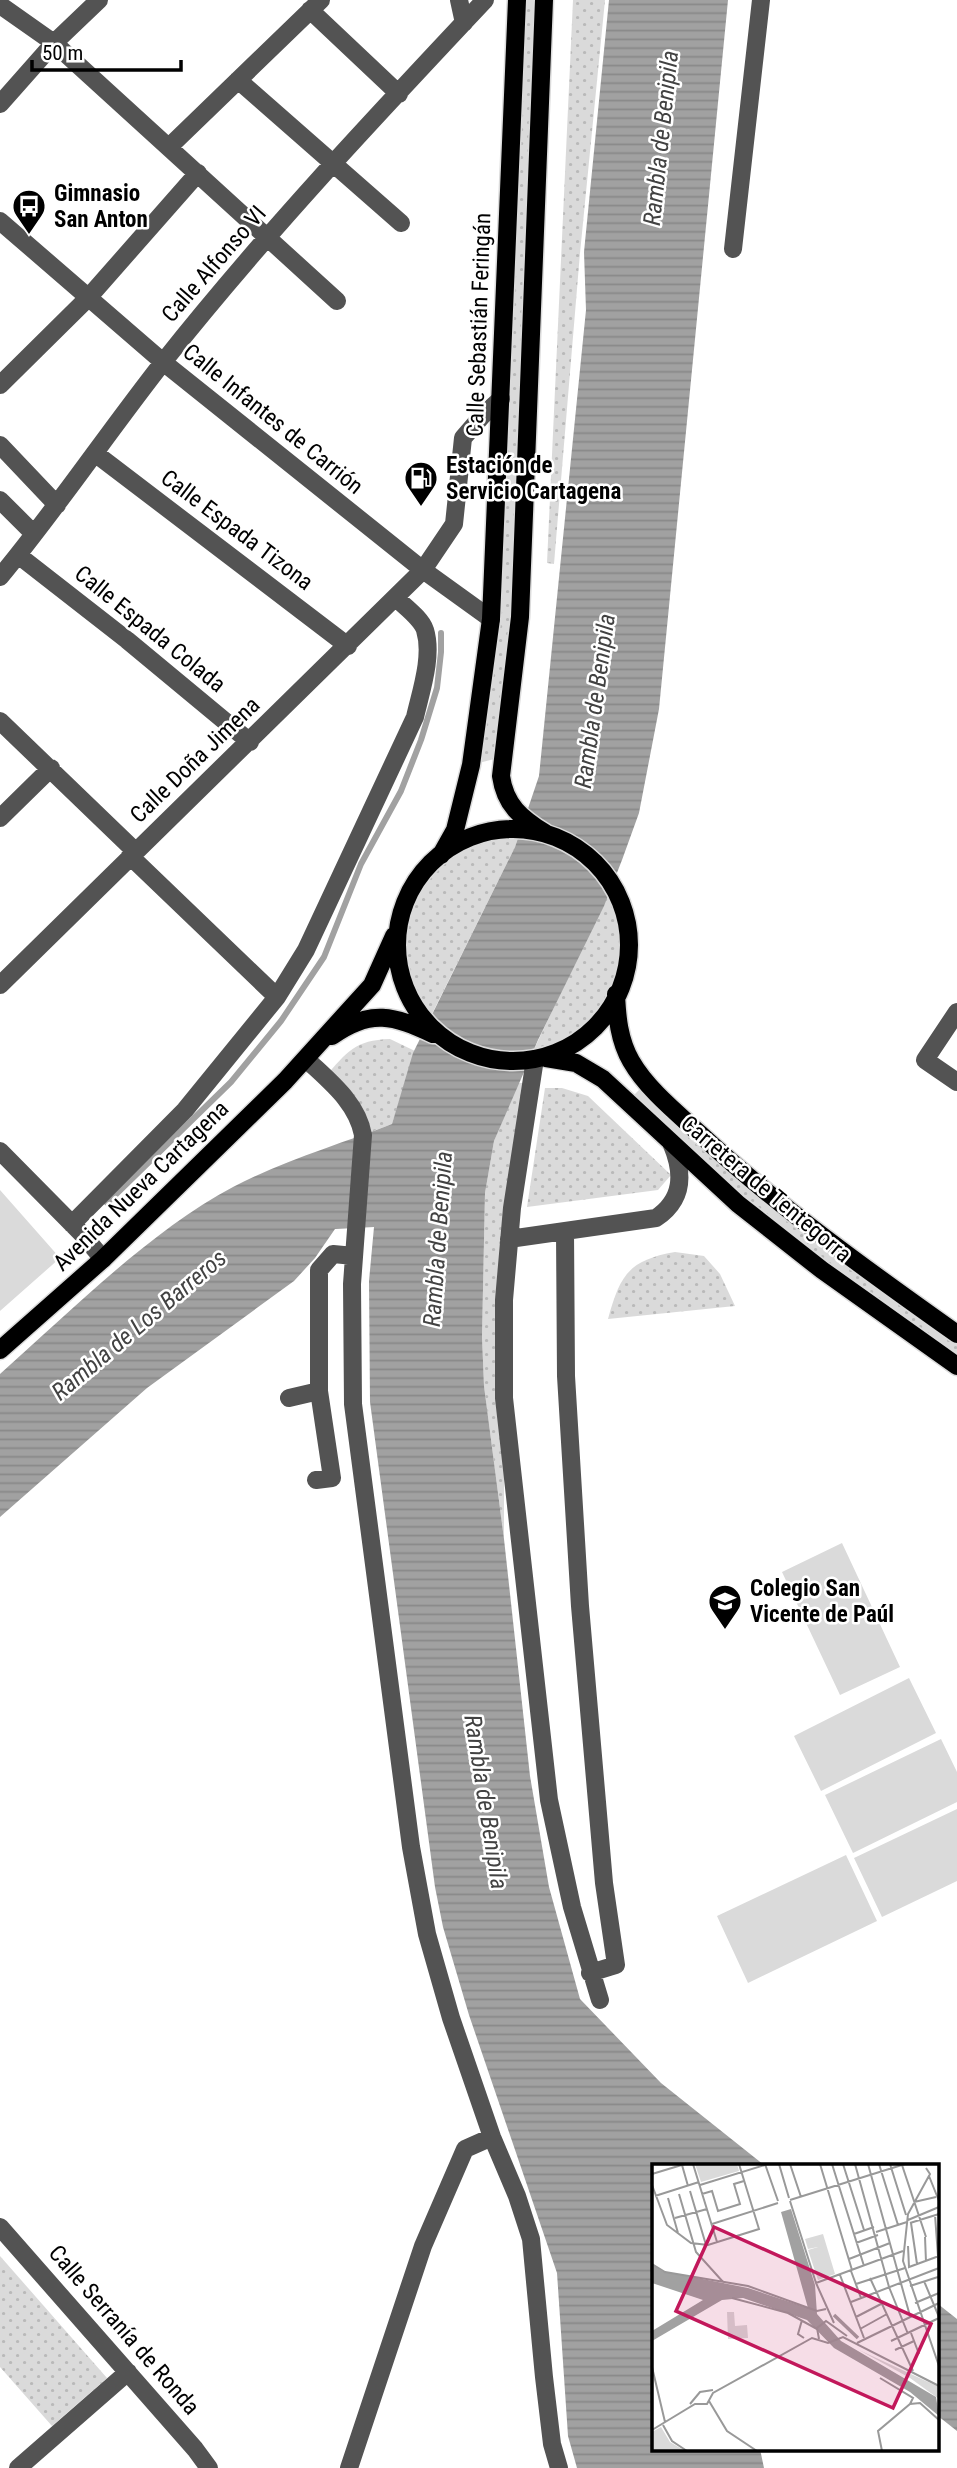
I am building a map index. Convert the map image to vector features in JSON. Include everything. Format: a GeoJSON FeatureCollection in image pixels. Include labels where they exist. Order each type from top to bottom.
{"type":"FeatureCollection","features":[{"type":"Feature","properties":{"kind":"main road","name":"Calle Sebastián Feringán"},"geometry":{"type":"LineString","coordinates":[[441,855],[455,831],[471,765],[491,619],[517,0]]}},
{"type":"Feature","properties":{"kind":"main road"},"geometry":{"type":"LineString","coordinates":[[534,0],[531,50],[540,110]]}},
{"type":"Feature","properties":{"kind":"main road"},"geometry":{"type":"LineString","coordinates":[[523,825],[505,795],[501,767],[520,617],[544,0]]}},
{"type":"Feature","properties":{"kind":"main road"},"geometry":{"type":"LineString","coordinates":[[426,1027],[402,979],[398,954],[402,917],[417,884],[441,855],[471,836],[523,825],[579,849],[601,869],[612,884],[623,911],[629,937],[625,968],[616,994],[601,1018],[569,1046],[536,1059]]}},
{"type":"Feature","properties":{"kind":"main road","name":"Avenida Nueva Cartagena"},"geometry":{"type":"LineString","coordinates":[[0,1349],[103,1259],[308,1056],[372,985],[402,917]]}},
{"type":"Feature","properties":{"kind":"main road","name":"Carretera de Tentegorra"},"geometry":{"type":"LineString","coordinates":[[616,994],[619,1030],[633,1063],[647,1082],[681,1116],[732,1163],[838,1249],[957,1334]]}},
{"type":"Feature","properties":{"kind":"main road","name":"Avenida Nueva Cartagena"},"geometry":{"type":"LineString","coordinates":[[308,1056],[344,1028],[378,1017],[393,1017],[426,1027],[463,1051],[484,1058],[507,1062],[536,1059]]}},
{"type":"Feature","properties":{"kind":"main road","name":"Carretera de Tentegorra"},"geometry":{"type":"LineString","coordinates":[[536,1059],[576,1063],[603,1079],[738,1204],[822,1270],[957,1366]]}},
{"type":"Feature","properties":{"kind":"street"},"geometry":{"type":"LineString","coordinates":[[459,0],[464,23]]}},
{"type":"Feature","properties":{"kind":"street","name":"Calle Alfonso VI"},"geometry":{"type":"LineString","coordinates":[[0,577],[96,454],[163,362],[267,238],[485,0]]}},
{"type":"Feature","properties":{"kind":"street"},"geometry":{"type":"LineString","coordinates":[[733,248],[761,0]]}},
{"type":"Feature","properties":{"kind":"street"},"geometry":{"type":"LineString","coordinates":[[0,104],[95,1]]}},
{"type":"Feature","properties":{"kind":"street"},"geometry":{"type":"LineString","coordinates":[[0,5],[54,43],[337,301]]}},
{"type":"Feature","properties":{"kind":"street"},"geometry":{"type":"LineString","coordinates":[[169,146],[316,5],[399,94]]}},
{"type":"Feature","properties":{"kind":"street"},"geometry":{"type":"LineString","coordinates":[[238,80],[401,223]]}},
{"type":"Feature","properties":{"kind":"street"},"geometry":{"type":"LineString","coordinates":[[0,385],[88,298],[198,173]]}},
{"type":"Feature","properties":{"kind":"street","name":"Calle Infantes de Carrión"},"geometry":{"type":"LineString","coordinates":[[3,230],[423,570],[491,619]]}},
{"type":"Feature","properties":{"kind":"street","name":"Calle Doña Jimena"},"geometry":{"type":"LineString","coordinates":[[0,985],[423,570],[454,524],[463,438],[501,399]]}},
{"type":"Feature","properties":{"kind":"street"},"geometry":{"type":"LineString","coordinates":[[0,445],[57,505]]}},
{"type":"Feature","properties":{"kind":"street","name":"Calle Espada Tizona"},"geometry":{"type":"LineString","coordinates":[[96,454],[348,646]]}},
{"type":"Feature","properties":{"kind":"street"},"geometry":{"type":"LineString","coordinates":[[0,500],[34,534]]}},
{"type":"Feature","properties":{"kind":"street","name":"Calle Espada Colada"},"geometry":{"type":"LineString","coordinates":[[18,555],[127,640],[250,742]]}},
{"type":"Feature","properties":{"kind":"street"},"geometry":{"type":"LineString","coordinates":[[72,1224],[185,1110],[277,997],[306,950],[415,717],[424,677],[427,648],[425,628],[396,598]]}},
{"type":"Feature","properties":{"kind":"street"},"geometry":{"type":"LineString","coordinates":[[0,721],[51,768],[277,997]]}},
{"type":"Feature","properties":{"kind":"street"},"geometry":{"type":"LineString","coordinates":[[0,818],[51,768]]}},
{"type":"Feature","properties":{"kind":"street"},"geometry":{"type":"LineString","coordinates":[[957,1012],[925,1060],[957,1083]]}},
{"type":"Feature","properties":{"kind":"street"},"geometry":{"type":"LineString","coordinates":[[308,1056],[351,1105],[358,1116],[363,1135],[354,1256],[351,1346],[353,1404],[416,1879],[427,1934],[451,2018],[531,2239],[544,2377],[552,2444],[558,2468]]}},
{"type":"Feature","properties":{"kind":"street"},"geometry":{"type":"LineString","coordinates":[[536,1059],[509,1239],[504,1300],[504,1398],[550,1800],[572,1907],[600,2000]]}},
{"type":"Feature","properties":{"kind":"street"},"geometry":{"type":"LineString","coordinates":[[509,1239],[646,1221],[664,1213],[672,1204],[680,1183],[678,1160],[672,1145]]}},
{"type":"Feature","properties":{"kind":"street"},"geometry":{"type":"LineString","coordinates":[[0,1151],[103,1259]]}},
{"type":"Feature","properties":{"kind":"street"},"geometry":{"type":"LineString","coordinates":[[565,1232],[566,1376],[580,1606],[604,1883],[616,1965],[590,1973]]}},
{"type":"Feature","properties":{"kind":"street"},"geometry":{"type":"LineString","coordinates":[[316,1480],[332,1478],[319,1391],[319,1270],[333,1254],[354,1256]]}},
{"type":"Feature","properties":{"kind":"street"},"geometry":{"type":"LineString","coordinates":[[289,1398],[319,1391]]}},
{"type":"Feature","properties":{"kind":"street"},"geometry":{"type":"LineString","coordinates":[[349,2468],[441,2200],[465,2149],[492,2137]]}},
{"type":"Feature","properties":{"kind":"street","name":"Calle Serranía de Ronda"},"geometry":{"type":"LineString","coordinates":[[0,2227],[128,2372],[204,2466]]}},
{"type":"Feature","properties":{"kind":"street"},"geometry":{"type":"LineString","coordinates":[[18,2468],[128,2372]]}},
{"type":"Feature","properties":{"kind":"shaded area"},"geometry":{"type":"Polygon","coordinates":[[[517,0],[534,0],[532,50],[540,109],[520,617],[502,757],[471,765],[479,707],[517,0]]]}},
{"type":"Feature","properties":{"kind":"shaded area"},"geometry":{"type":"Polygon","coordinates":[[[573,0],[605,0],[580,253],[554,564],[547,563],[573,0]]]}},
{"type":"Feature","properties":{"kind":"shaded area"},"geometry":{"type":"Polygon","coordinates":[[[521,829],[515,847],[427,1024],[406,988],[401,968],[400,930],[413,892],[440,857],[464,840],[481,833],[521,829]]]}},
{"type":"Feature","properties":{"kind":"shaded area"},"geometry":{"type":"Polygon","coordinates":[[[612,884],[628,936],[626,968],[614,999],[595,1026],[583,1037],[560,1051],[529,1060],[612,884]]]}},
{"type":"Feature","properties":{"kind":"shaded area"},"geometry":{"type":"Polygon","coordinates":[[[390,1039],[415,1051],[392,1124],[363,1135],[325,1077],[353,1049],[368,1042],[390,1039]]]}},
{"type":"Feature","properties":{"kind":"shaded area"},"geometry":{"type":"Polygon","coordinates":[[[647,1082],[689,1124],[957,1334],[957,1366],[822,1270],[628,1101],[647,1082]]]}},
{"type":"Feature","properties":{"kind":"shaded area"},"geometry":{"type":"Polygon","coordinates":[[[518,1083],[531,1083],[504,1300],[504,1539],[484,1386],[482,1337],[485,1193],[494,1141],[518,1083]]]}},
{"type":"Feature","properties":{"kind":"shaded area"},"geometry":{"type":"Polygon","coordinates":[[[545,1088],[562,1088],[588,1096],[671,1175],[658,1190],[527,1207],[545,1088]]]}},
{"type":"Feature","properties":{"kind":"shaded area"},"geometry":{"type":"Polygon","coordinates":[[[0,1190],[60,1258],[0,1311],[0,1190]]]}},
{"type":"Feature","properties":{"kind":"shaded area"},"geometry":{"type":"Polygon","coordinates":[[[675,1252],[704,1256],[720,1274],[735,1306],[608,1319],[617,1291],[629,1272],[647,1260],[675,1252]]]}},
{"type":"Feature","properties":{"kind":"shaded area"},"geometry":{"type":"Polygon","coordinates":[[[842,1543],[900,1667],[840,1695],[782,1572],[842,1543]]]}},
{"type":"Feature","properties":{"kind":"shaded area"},"geometry":{"type":"Polygon","coordinates":[[[909,1678],[936,1733],[821,1791],[794,1736],[909,1678]]]}},
{"type":"Feature","properties":{"kind":"shaded area"},"geometry":{"type":"Polygon","coordinates":[[[941,1739],[957,1772],[957,1802],[853,1853],[825,1795],[941,1739]]]}},
{"type":"Feature","properties":{"kind":"shaded area"},"geometry":{"type":"Polygon","coordinates":[[[957,1809],[957,1881],[882,1917],[854,1858],[957,1809]]]}},
{"type":"Feature","properties":{"kind":"shaded area"},"geometry":{"type":"Polygon","coordinates":[[[846,1855],[877,1921],[748,1983],[717,1916],[846,1855]]]}},
{"type":"Feature","properties":{"kind":"shaded area"},"geometry":{"type":"Polygon","coordinates":[[[0,2256],[107,2378],[52,2426],[0,2367],[0,2256]]]}},
{"type":"Feature","properties":{"kind":"water"},"geometry":{"type":"Polygon","coordinates":[[[609,0],[728,0],[659,709],[639,813],[622,860],[604,906],[538,1040],[494,1141],[485,1193],[482,1337],[484,1386],[530,1776],[549,1887],[580,1999],[661,2083],[763,2164],[652,2164],[652,2450],[760,2450],[764,2468],[577,2468],[568,2436],[557,2273],[469,2015],[443,1927],[435,1887],[370,1402],[369,1281],[374,1227],[335,1229],[315,1258],[294,1281],[147,1388],[0,1517],[0,1374],[112,1273],[202,1205],[272,1169],[392,1124],[413,1053],[515,847],[539,776],[586,310],[584,252],[609,0]]]}},
{"type":"Feature","properties":{"kind":"water"},"geometry":{"type":"Polygon","coordinates":[[[940,2306],[957,2319],[957,2431],[940,2418],[940,2306]]]}},
{"type":"Feature","properties":{"kind":"waterway"},"geometry":{"type":"LineString","coordinates":[[107,1203],[231,1082],[281,1021],[324,957],[361,864],[401,791],[421,740],[437,688],[441,633]]}},
{"type":"Feature","properties":{"kind":"place","name":"Gimnasio San Anton"},"geometry":{"type":"Point","coordinates":[29,236]}},
{"type":"Feature","properties":{"kind":"place","name":"Estación de Servicio Cartagena"},"geometry":{"type":"Point","coordinates":[421,508]}},
{"type":"Feature","properties":{"kind":"place","name":"Colegio San Vicente de Paúl"},"geometry":{"type":"Point","coordinates":[725,1631]}},
{"type":"Feature","properties":{"kind":"water label","name":"Rambla de Benipila"},"geometry":{"type":"Point","coordinates":[661,138]}},
{"type":"Feature","properties":{"kind":"water label","name":"Rambla de Benipila"},"geometry":{"type":"Point","coordinates":[595,701]}},
{"type":"Feature","properties":{"kind":"water label","name":"Rambla de Benipila"},"geometry":{"type":"Point","coordinates":[438,1239]}},
{"type":"Feature","properties":{"kind":"water label","name":"Rambla de Los Barreros"},"geometry":{"type":"Point","coordinates":[139,1325]}},
{"type":"Feature","properties":{"kind":"water label","name":"Rambla de Benipila"},"geometry":{"type":"Point","coordinates":[486,1802]}}]}
